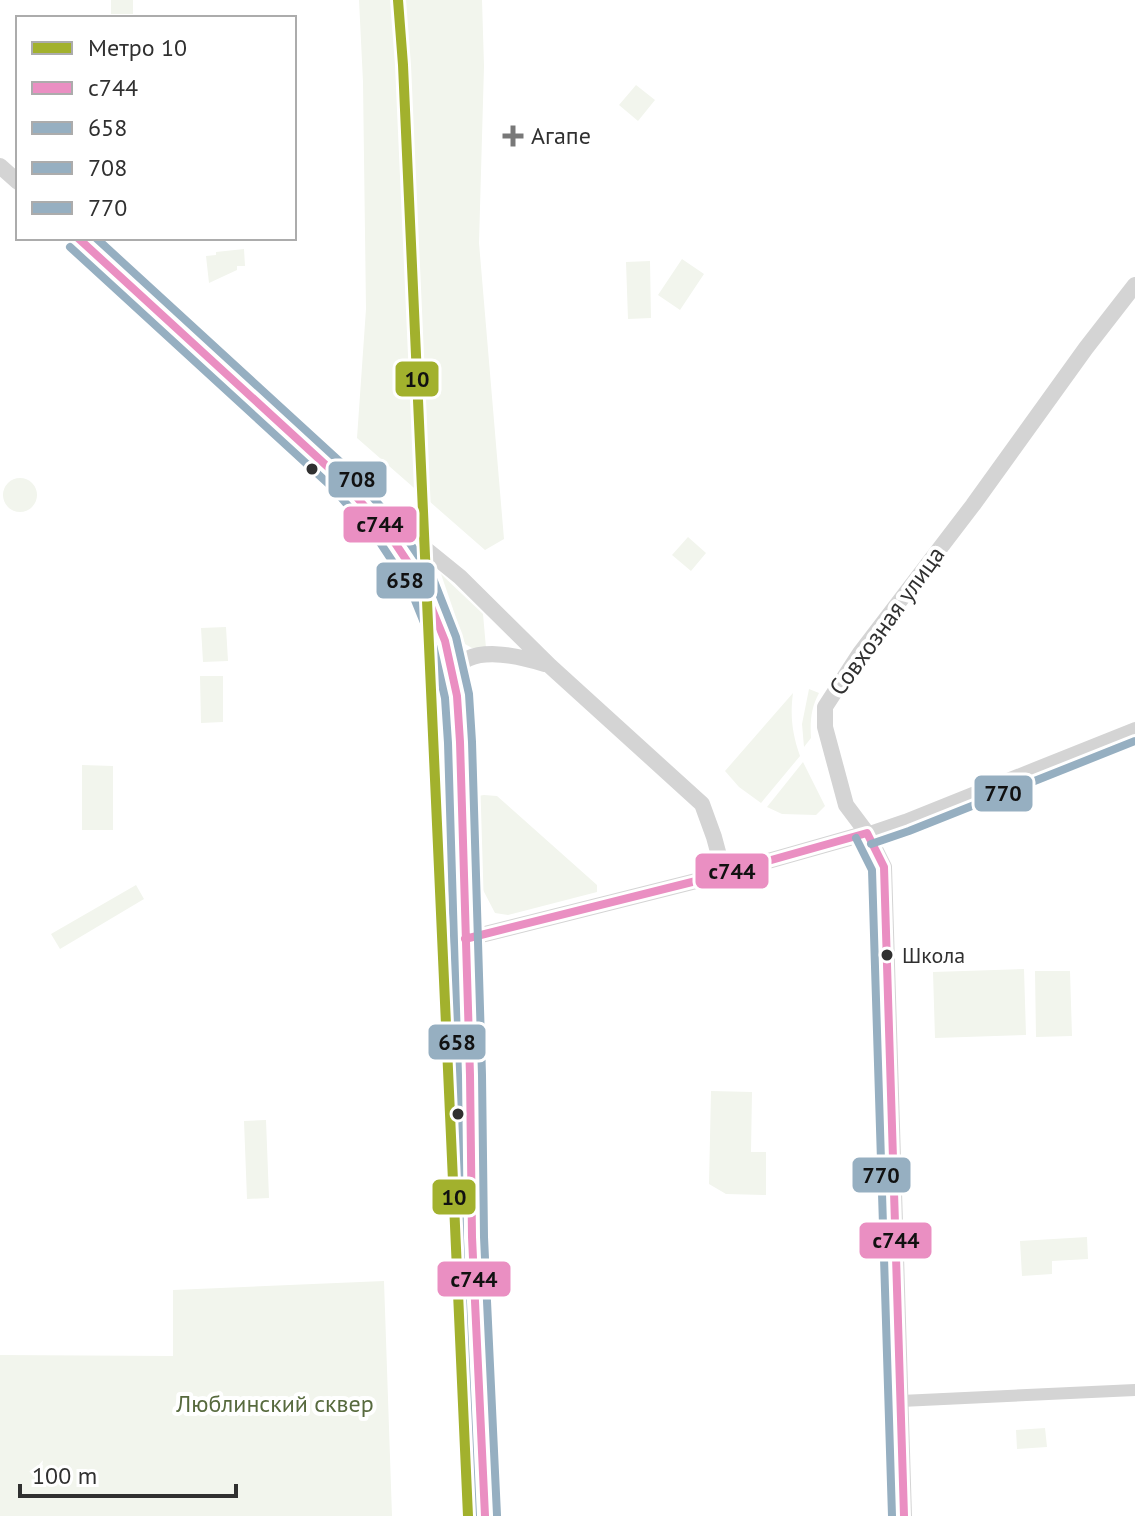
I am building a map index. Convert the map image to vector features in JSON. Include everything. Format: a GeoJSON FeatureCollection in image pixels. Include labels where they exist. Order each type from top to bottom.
{"type":"FeatureCollection","features":[{"type":"Feature","properties":{"kind":"street"},"geometry":{"type":"LineString","coordinates":[[0,166],[16,180]]}},
{"type":"Feature","properties":{"kind":"street"},"geometry":{"type":"LineString","coordinates":[[80,240],[341,479],[460,577],[550,666],[702,804],[724,874]]}},
{"type":"Feature","properties":{"kind":"street","name":"Совхозная улица"},"geometry":{"type":"LineString","coordinates":[[904,1516],[884,867],[867,833],[846,805],[825,727],[825,707],[860,653],[1135,285]]}},
{"type":"Feature","properties":{"kind":"street"},"geometry":{"type":"LineString","coordinates":[[341,479],[391,537],[421,582],[445,641],[457,696],[470,1075],[472,1237],[485,1516]]}},
{"type":"Feature","properties":{"kind":"street"},"geometry":{"type":"LineString","coordinates":[[453,672],[463,661],[491,654],[514,655],[550,666]]}},
{"type":"Feature","properties":{"kind":"street"},"geometry":{"type":"LineString","coordinates":[[465,939],[724,874],[867,833],[1135,728]]}},
{"type":"Feature","properties":{"kind":"street"},"geometry":{"type":"LineString","coordinates":[[901,1401],[1135,1390]]}},
{"type":"Feature","properties":{"kind":"green space"},"geometry":{"type":"Polygon","coordinates":[[[111,0],[133,0],[133,14],[111,14],[111,0]]]}},
{"type":"Feature","properties":{"kind":"green space"},"geometry":{"type":"Polygon","coordinates":[[[359,0],[482,0],[484,66],[479,243],[504,539],[485,550],[357,438],[366,309],[359,0]]]}},
{"type":"Feature","properties":{"kind":"green space"},"geometry":{"type":"Polygon","coordinates":[[[636,85],[655,100],[638,121],[619,105],[636,85]]]}},
{"type":"Feature","properties":{"kind":"green space"},"geometry":{"type":"Polygon","coordinates":[[[244,249],[245,266],[237,266],[237,270],[209,283],[206,256],[244,249]]]}},
{"type":"Feature","properties":{"kind":"green space"},"geometry":{"type":"Polygon","coordinates":[[[682,259],[704,274],[680,310],[658,295],[682,259]]]}},
{"type":"Feature","properties":{"kind":"green space"},"geometry":{"type":"Polygon","coordinates":[[[650,261],[651,318],[628,319],[626,262],[650,261]]]}},
{"type":"Feature","properties":{"kind":"green space"},"geometry":{"type":"Polygon","coordinates":[[[20,478],[32,483],[37,495],[32,507],[20,512],[8,507],[3,495],[8,483],[20,478]]]}},
{"type":"Feature","properties":{"kind":"green space"},"geometry":{"type":"Polygon","coordinates":[[[688,537],[706,553],[691,571],[672,555],[688,537]]]}},
{"type":"Feature","properties":{"kind":"green space"},"geometry":{"type":"Polygon","coordinates":[[[441,574],[483,614],[486,648],[472,648],[465,644],[441,574]]]}},
{"type":"Feature","properties":{"kind":"green space"},"geometry":{"type":"Polygon","coordinates":[[[226,627],[228,661],[203,662],[201,628],[226,627]]]}},
{"type":"Feature","properties":{"kind":"green space"},"geometry":{"type":"Polygon","coordinates":[[[200,676],[223,676],[223,722],[201,723],[200,676]]]}},
{"type":"Feature","properties":{"kind":"green space"},"geometry":{"type":"Polygon","coordinates":[[[809,689],[819,693],[812,715],[811,738],[804,747],[802,724],[809,689]]]}},
{"type":"Feature","properties":{"kind":"green space"},"geometry":{"type":"Polygon","coordinates":[[[793,693],[792,724],[800,756],[761,803],[739,787],[725,771],[793,693]]]}},
{"type":"Feature","properties":{"kind":"green space"},"geometry":{"type":"Polygon","coordinates":[[[803,762],[825,806],[816,815],[782,814],[767,807],[803,762]]]}},
{"type":"Feature","properties":{"kind":"green space"},"geometry":{"type":"Polygon","coordinates":[[[82,765],[113,766],[113,830],[82,830],[82,765]]]}},
{"type":"Feature","properties":{"kind":"green space"},"geometry":{"type":"Polygon","coordinates":[[[478,796],[497,796],[597,885],[597,892],[508,915],[495,913],[482,888],[478,796]]]}},
{"type":"Feature","properties":{"kind":"green space"},"geometry":{"type":"Polygon","coordinates":[[[136,885],[144,899],[60,949],[51,934],[136,885]]]}},
{"type":"Feature","properties":{"kind":"green space"},"geometry":{"type":"Polygon","coordinates":[[[1024,969],[1026,1035],[935,1038],[933,972],[1024,969]]]}},
{"type":"Feature","properties":{"kind":"green space"},"geometry":{"type":"Polygon","coordinates":[[[1035,971],[1070,971],[1072,1036],[1036,1037],[1035,971]]]}},
{"type":"Feature","properties":{"kind":"green space"},"geometry":{"type":"Polygon","coordinates":[[[711,1091],[752,1092],[751,1152],[766,1152],[766,1195],[726,1194],[709,1184],[711,1091]]]}},
{"type":"Feature","properties":{"kind":"green space"},"geometry":{"type":"Polygon","coordinates":[[[266,1120],[269,1198],[247,1199],[244,1121],[266,1120]]]}},
{"type":"Feature","properties":{"kind":"green space"},"geometry":{"type":"Polygon","coordinates":[[[1087,1237],[1088,1259],[1052,1261],[1052,1274],[1022,1276],[1020,1241],[1087,1237]]]}},
{"type":"Feature","properties":{"kind":"green space","name":"Люблинский сквер"},"geometry":{"type":"Polygon","coordinates":[[[384,1281],[392,1516],[0,1516],[0,1355],[173,1356],[173,1290],[384,1281]]]}},
{"type":"Feature","properties":{"kind":"green space"},"geometry":{"type":"Polygon","coordinates":[[[1045,1428],[1047,1447],[1017,1449],[1016,1430],[1045,1428]]]}},
{"type":"Feature","properties":{"kind":"metro line","name":"10"},"geometry":{"type":"LineString","coordinates":[[398,0],[468,1516]]}},
{"type":"Feature","properties":{"kind":"transit line","name":"с744"},"geometry":{"type":"LineString","coordinates":[[80,240],[341,479],[391,537],[421,582],[445,641],[457,696],[460,742],[472,1237],[485,1516]]}},
{"type":"Feature","properties":{"kind":"transit line","name":"708"},"geometry":{"type":"LineString","coordinates":[[98,240],[349,470],[401,530],[432,576],[456,637],[469,694],[472,742],[484,1237],[497,1515]]}},
{"type":"Feature","properties":{"kind":"transit line","name":"658"},"geometry":{"type":"LineString","coordinates":[[70,247],[332,487],[381,544],[410,588],[433,645],[445,698],[448,743],[460,1238],[473,1516]]}},
{"type":"Feature","properties":{"kind":"transit line","name":"770"},"geometry":{"type":"LineString","coordinates":[[871,844],[1135,741]]}},
{"type":"Feature","properties":{"kind":"transit line","name":"с744"},"geometry":{"type":"LineString","coordinates":[[465,939],[708,878],[867,833],[884,867],[904,1516]]}},
{"type":"Feature","properties":{"kind":"transit line","name":"770"},"geometry":{"type":"LineString","coordinates":[[856,838],[872,870],[892,1516]]}},
{"type":"Feature","properties":{"kind":"place","name":"Агапе"},"geometry":{"type":"Point","coordinates":[513,136]}},
{"type":"Feature","properties":{"kind":"place","name":"Школа"},"geometry":{"type":"Point","coordinates":[887,955]}}]}
